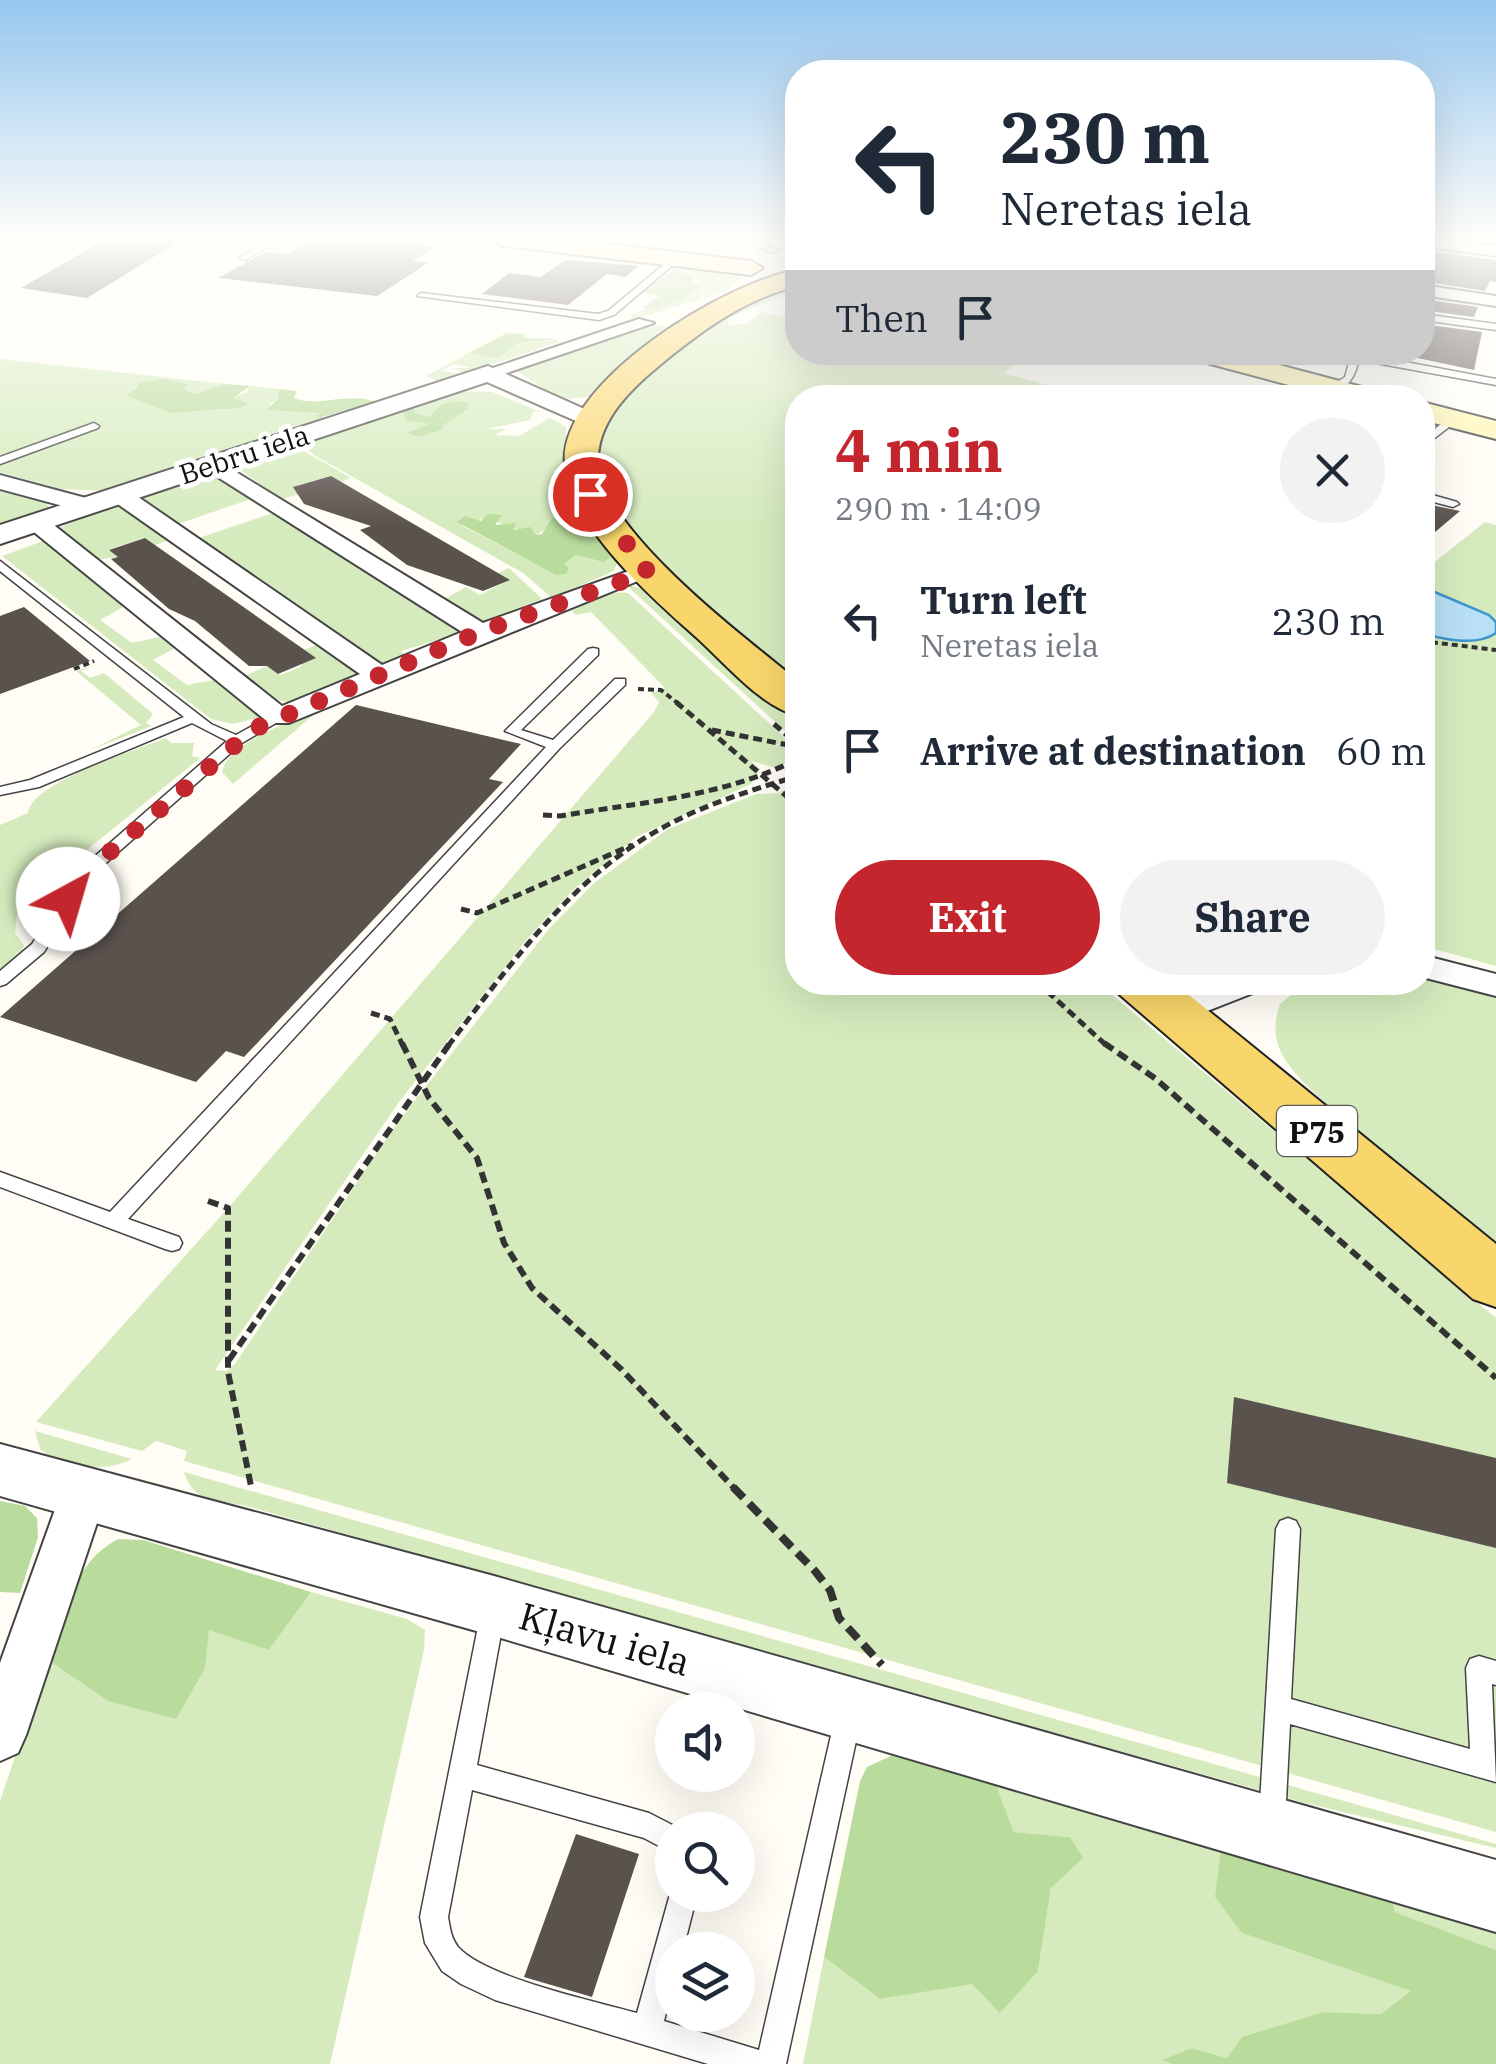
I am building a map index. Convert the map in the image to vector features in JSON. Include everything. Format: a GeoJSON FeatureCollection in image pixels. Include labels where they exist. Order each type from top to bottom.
{"type":"FeatureCollection","features":[{"type":"Feature","properties":{"kind":"main road"},"geometry":{"type":"LineString","coordinates":[[686,335],[636,369],[594,419],[580,459],[584,483],[648,572],[785,692]]}},
{"type":"Feature","properties":{"kind":"main road"},"geometry":{"type":"LineString","coordinates":[[1246,365],[1323,385]]}},
{"type":"Feature","properties":{"kind":"main road"},"geometry":{"type":"LineString","coordinates":[[1435,414],[1496,430]]}},
{"type":"Feature","properties":{"kind":"main road","name":"P75"},"geometry":{"type":"LineString","coordinates":[[1156,997],[1496,1281]]}},
{"type":"Feature","properties":{"kind":"street"},"geometry":{"type":"LineString","coordinates":[[488,374],[607,335]]}},
{"type":"Feature","properties":{"kind":"street"},"geometry":{"type":"LineString","coordinates":[[488,374],[594,419]]}},
{"type":"Feature","properties":{"kind":"street","name":"Bebru iela"},"geometry":{"type":"LineString","coordinates":[[0,535],[488,374]]}},
{"type":"Feature","properties":{"kind":"street"},"geometry":{"type":"LineString","coordinates":[[213,464],[480,632]]}},
{"type":"Feature","properties":{"kind":"street"},"geometry":{"type":"LineString","coordinates":[[0,482],[89,506]]}},
{"type":"Feature","properties":{"kind":"street"},"geometry":{"type":"LineString","coordinates":[[120,496],[379,675]]}},
{"type":"Feature","properties":{"kind":"street"},"geometry":{"type":"LineString","coordinates":[[37,523],[279,717],[480,632],[648,572]]}},
{"type":"Feature","properties":{"kind":"street"},"geometry":{"type":"LineString","coordinates":[[1435,969],[1496,985]]}},
{"type":"Feature","properties":{"kind":"street","name":"Kļavu iela"},"geometry":{"type":"LineString","coordinates":[[0,1470],[494,1606],[866,1687],[1271,1831],[1496,1896]]}},
{"type":"Feature","properties":{"kind":"street"},"geometry":{"type":"LineString","coordinates":[[0,1735],[84,1494]]}},
{"type":"Feature","properties":{"kind":"lane"},"geometry":{"type":"LineString","coordinates":[[1339,385],[1350,378],[1354,365]]}},
{"type":"Feature","properties":{"kind":"lane"},"geometry":{"type":"LineString","coordinates":[[1408,365],[1496,382]]}},
{"type":"Feature","properties":{"kind":"lane"},"geometry":{"type":"LineString","coordinates":[[1435,434],[1454,419]]}},
{"type":"Feature","properties":{"kind":"lane"},"geometry":{"type":"LineString","coordinates":[[0,461],[94,426]]}},
{"type":"Feature","properties":{"kind":"lane"},"geometry":{"type":"LineString","coordinates":[[1435,499],[1453,504]]}},
{"type":"Feature","properties":{"kind":"lane"},"geometry":{"type":"LineString","coordinates":[[0,565],[193,718],[237,740]]}},
{"type":"Feature","properties":{"kind":"lane"},"geometry":{"type":"LineString","coordinates":[[556,744],[512,731],[593,652]]}},
{"type":"Feature","properties":{"kind":"lane"},"geometry":{"type":"LineString","coordinates":[[114,1221],[556,744],[623,685]]}},
{"type":"Feature","properties":{"kind":"lane"},"geometry":{"type":"LineString","coordinates":[[0,980],[38,948],[84,874],[237,740],[279,717]]}},
{"type":"Feature","properties":{"kind":"lane"},"geometry":{"type":"LineString","coordinates":[[0,791],[34,784],[193,718]]}},
{"type":"Feature","properties":{"kind":"lane"},"geometry":{"type":"LineString","coordinates":[[0,1179],[172,1243]]}},
{"type":"Feature","properties":{"kind":"lane"},"geometry":{"type":"LineString","coordinates":[[1271,1831],[1288,1529]]}},
{"type":"Feature","properties":{"kind":"lane"},"geometry":{"type":"LineString","coordinates":[[494,1606],[434,1916],[435,1939],[442,1952],[456,1967],[495,1986],[758,2064]]}},
{"type":"Feature","properties":{"kind":"lane"},"geometry":{"type":"LineString","coordinates":[[1278,1708],[1490,1767],[1479,1668],[1496,1673]]}},
{"type":"Feature","properties":{"kind":"lane"},"geometry":{"type":"LineString","coordinates":[[771,2064],[866,1687]]}},
{"type":"Feature","properties":{"kind":"lane"},"geometry":{"type":"LineString","coordinates":[[462,1774],[655,1830]]}},
{"type":"Feature","properties":{"kind":"lane"},"geometry":{"type":"LineString","coordinates":[[648,2031],[679,1912]]}},
{"type":"Feature","properties":{"kind":"path"},"geometry":{"type":"LineString","coordinates":[[1435,643],[1496,650]]}},
{"type":"Feature","properties":{"kind":"path"},"geometry":{"type":"LineString","coordinates":[[74,669],[96,660]]}},
{"type":"Feature","properties":{"kind":"path"},"geometry":{"type":"LineString","coordinates":[[623,685],[661,690],[785,794]]}},
{"type":"Feature","properties":{"kind":"path"},"geometry":{"type":"LineString","coordinates":[[709,729],[785,744]]}},
{"type":"Feature","properties":{"kind":"path"},"geometry":{"type":"LineString","coordinates":[[542,815],[559,819],[585,811],[681,800],[766,775],[785,766]]}},
{"type":"Feature","properties":{"kind":"path"},"geometry":{"type":"LineString","coordinates":[[462,909],[478,913],[639,842],[672,822],[785,780]]}},
{"type":"Feature","properties":{"kind":"path"},"geometry":{"type":"LineString","coordinates":[[230,1360],[421,1082],[546,926],[639,842]]}},
{"type":"Feature","properties":{"kind":"path"},"geometry":{"type":"LineString","coordinates":[[1051,995],[1121,1059],[1171,1092],[1496,1378]]}},
{"type":"Feature","properties":{"kind":"path"},"geometry":{"type":"LineString","coordinates":[[371,1013],[390,1020],[421,1082],[478,1158],[504,1243],[532,1288],[621,1369],[715,1465],[764,1524],[814,1570],[830,1590],[866,1687]]}},
{"type":"Feature","properties":{"kind":"path"},"geometry":{"type":"LineString","coordinates":[[208,1201],[228,1208],[233,1243],[230,1394],[251,1486]]}},
{"type":"Feature","properties":{"kind":"green space"},"geometry":{"type":"Polygon","coordinates":[[[503,335],[556,339],[518,343],[496,358],[469,353],[503,335]]]}},
{"type":"Feature","properties":{"kind":"green space"},"geometry":{"type":"Polygon","coordinates":[[[617,335],[665,335],[643,348],[591,397],[559,399],[516,370],[617,335]]]}},
{"type":"Feature","properties":{"kind":"green space"},"geometry":{"type":"Polygon","coordinates":[[[696,335],[785,335],[785,365],[1014,365],[1004,373],[1048,385],[785,385],[785,670],[647,547],[602,486],[596,447],[607,421],[635,384],[696,335]]]}},
{"type":"Feature","properties":{"kind":"green space"},"geometry":{"type":"Polygon","coordinates":[[[559,342],[466,373],[451,368],[471,368],[453,364],[442,371],[462,374],[439,382],[426,376],[469,353],[496,358],[517,343],[559,342]]]}},
{"type":"Feature","properties":{"kind":"green space"},"geometry":{"type":"Polygon","coordinates":[[[0,359],[225,384],[195,394],[163,379],[135,386],[131,397],[182,412],[229,409],[234,396],[247,393],[250,386],[279,389],[279,399],[269,404],[273,408],[269,410],[317,411],[323,413],[323,420],[109,491],[62,489],[0,472],[0,359]]]}},
{"type":"Feature","properties":{"kind":"green space"},"geometry":{"type":"Polygon","coordinates":[[[163,379],[187,384],[184,389],[195,394],[225,384],[250,386],[233,398],[248,404],[240,408],[172,413],[127,396],[140,383],[163,379]]]}},
{"type":"Feature","properties":{"kind":"green space"},"geometry":{"type":"Polygon","coordinates":[[[279,389],[297,391],[294,398],[303,401],[355,398],[376,402],[314,419],[321,413],[266,410],[278,399],[279,389]]]}},
{"type":"Feature","properties":{"kind":"green space"},"geometry":{"type":"Polygon","coordinates":[[[453,391],[492,392],[541,412],[534,411],[530,420],[486,429],[506,429],[495,435],[519,436],[550,418],[566,427],[566,482],[584,518],[564,516],[535,536],[486,518],[461,525],[553,573],[576,555],[603,562],[611,553],[605,546],[609,547],[618,560],[614,571],[552,598],[523,573],[314,455],[299,442],[453,391]]]}},
{"type":"Feature","properties":{"kind":"green space"},"geometry":{"type":"Polygon","coordinates":[[[468,403],[468,409],[442,426],[444,429],[419,437],[407,433],[429,424],[406,420],[402,410],[413,408],[415,413],[429,417],[442,404],[468,403]]]}},
{"type":"Feature","properties":{"kind":"green space"},"geometry":{"type":"Polygon","coordinates":[[[291,444],[351,478],[341,482],[331,476],[298,485],[301,494],[281,499],[236,467],[291,444]]]}},
{"type":"Feature","properties":{"kind":"green space"},"geometry":{"type":"Polygon","coordinates":[[[213,471],[254,498],[172,526],[133,499],[213,471]]]}},
{"type":"Feature","properties":{"kind":"green space"},"geometry":{"type":"Polygon","coordinates":[[[0,491],[45,501],[51,510],[0,528],[0,491]]]}},
{"type":"Feature","properties":{"kind":"green space"},"geometry":{"type":"Polygon","coordinates":[[[122,502],[175,538],[155,545],[145,538],[109,549],[118,557],[94,560],[54,530],[122,502]]]}},
{"type":"Feature","properties":{"kind":"green space"},"geometry":{"type":"Polygon","coordinates":[[[273,513],[460,633],[401,651],[405,655],[385,664],[377,662],[193,540],[273,513]]]}},
{"type":"Feature","properties":{"kind":"green space"},"geometry":{"type":"Polygon","coordinates":[[[488,514],[502,515],[495,525],[516,523],[514,530],[530,527],[536,535],[542,534],[552,518],[584,518],[612,557],[603,562],[576,555],[564,564],[569,568],[566,574],[556,575],[457,522],[465,516],[481,521],[488,514]]]}},
{"type":"Feature","properties":{"kind":"green space"},"geometry":{"type":"Polygon","coordinates":[[[1485,522],[1496,525],[1496,966],[1435,949],[1435,562],[1485,522]]]}},
{"type":"Feature","properties":{"kind":"green space"},"geometry":{"type":"Polygon","coordinates":[[[46,540],[125,606],[100,620],[132,643],[164,636],[177,647],[153,660],[187,685],[219,679],[262,717],[233,724],[211,719],[2,556],[46,540]]]}},
{"type":"Feature","properties":{"kind":"green space"},"geometry":{"type":"Polygon","coordinates":[[[509,568],[542,599],[484,621],[443,600],[466,587],[480,595],[509,580],[498,573],[509,568]]]}},
{"type":"Feature","properties":{"kind":"green space"},"geometry":{"type":"Polygon","coordinates":[[[625,584],[650,591],[785,707],[785,731],[625,584]]]}},
{"type":"Feature","properties":{"kind":"green space"},"geometry":{"type":"Polygon","coordinates":[[[607,592],[628,593],[785,738],[785,745],[764,742],[785,746],[785,763],[776,768],[751,761],[760,769],[751,784],[636,837],[573,890],[528,938],[399,1102],[215,1370],[226,1371],[235,1364],[395,1126],[548,930],[594,883],[668,829],[756,794],[785,789],[785,995],[1112,995],[1496,1318],[1496,1832],[184,1461],[187,1451],[156,1441],[142,1451],[36,1422],[228,1208],[654,712],[659,702],[651,693],[665,688],[591,612],[576,615],[572,611],[607,592]]]}},
{"type":"Feature","properties":{"kind":"green space"},"geometry":{"type":"Polygon","coordinates":[[[326,641],[366,672],[289,702],[275,700],[244,676],[267,666],[280,675],[301,667],[304,650],[326,641]]]}},
{"type":"Feature","properties":{"kind":"green space"},"geometry":{"type":"Polygon","coordinates":[[[95,665],[81,671],[90,678],[104,673],[153,714],[146,723],[152,726],[90,750],[141,725],[76,671],[95,665]]]}},
{"type":"Feature","properties":{"kind":"green space"},"geometry":{"type":"Polygon","coordinates":[[[318,711],[233,784],[222,772],[227,761],[248,742],[318,711]]]}},
{"type":"Feature","properties":{"kind":"green space"},"geometry":{"type":"Polygon","coordinates":[[[166,738],[171,743],[194,743],[192,756],[200,758],[18,906],[15,933],[24,945],[21,956],[0,974],[0,825],[28,813],[34,801],[65,779],[166,738]]]}},
{"type":"Feature","properties":{"kind":"green space"},"geometry":{"type":"Polygon","coordinates":[[[1435,981],[1496,997],[1496,1261],[1289,1065],[1276,1038],[1280,1004],[1291,995],[1435,995],[1435,981]]]}},
{"type":"Feature","properties":{"kind":"green space"},"geometry":{"type":"Polygon","coordinates":[[[35,1431],[132,1459],[109,1466],[72,1465],[40,1449],[35,1431]]]}},
{"type":"Feature","properties":{"kind":"green space"},"geometry":{"type":"Polygon","coordinates":[[[184,1472],[1496,1844],[1496,1848],[1309,1804],[246,1506],[209,1499],[194,1490],[184,1472]]]}},
{"type":"Feature","properties":{"kind":"green space"},"geometry":{"type":"Polygon","coordinates":[[[0,1501],[25,1506],[37,1518],[38,1537],[20,1593],[0,1592],[0,1501]]]}},
{"type":"Feature","properties":{"kind":"green space"},"geometry":{"type":"Polygon","coordinates":[[[118,1539],[143,1540],[311,1592],[269,1650],[209,1630],[205,1668],[176,1719],[108,1701],[48,1660],[80,1576],[90,1561],[118,1539]]]}},
{"type":"Feature","properties":{"kind":"green space"},"geometry":{"type":"Polygon","coordinates":[[[311,1592],[407,1619],[425,1630],[424,1650],[330,2064],[0,2064],[0,1801],[48,1660],[108,1701],[205,1668],[208,1629],[269,1650],[311,1592]]]}},
{"type":"Feature","properties":{"kind":"green space"},"geometry":{"type":"Polygon","coordinates":[[[899,1752],[993,1777],[1014,1832],[1070,1837],[1083,1858],[1051,1888],[1038,1971],[1000,2013],[972,1984],[880,1999],[824,1957],[860,1781],[867,1767],[899,1752]]]}},
{"type":"Feature","properties":{"kind":"green space"},"geometry":{"type":"Polygon","coordinates":[[[993,1777],[1222,1842],[1242,1933],[1412,1991],[1381,2014],[1324,2012],[1227,2058],[1192,2048],[1164,2061],[1172,2064],[803,2064],[824,1957],[880,1999],[1038,1971],[1051,1888],[1070,1837],[1014,1832],[993,1777]]]}},
{"type":"Feature","properties":{"kind":"green space"},"geometry":{"type":"Polygon","coordinates":[[[1222,1842],[1389,1890],[1395,1912],[1496,1950],[1496,2064],[1172,2064],[1162,2060],[1192,2048],[1227,2058],[1242,2037],[1324,2012],[1381,2014],[1411,1991],[1242,1933],[1215,1897],[1222,1842]]]}},
{"type":"Feature","properties":{"kind":"green space"},"geometry":{"type":"Polygon","coordinates":[[[1389,1890],[1496,1923],[1496,1950],[1395,1912],[1389,1890]]]}},
{"type":"Feature","properties":{"kind":"water"},"geometry":{"type":"Polygon","coordinates":[[[1435,592],[1489,615],[1496,622],[1496,633],[1488,637],[1450,640],[1435,637],[1435,592]]]}},
{"type":"Feature","properties":{"kind":"building"},"geometry":{"type":"Polygon","coordinates":[[[1435,335],[1481,335],[1474,370],[1435,362],[1435,335]]]}},
{"type":"Feature","properties":{"kind":"building"},"geometry":{"type":"Polygon","coordinates":[[[331,476],[510,580],[483,591],[407,565],[360,530],[371,526],[304,504],[293,487],[331,476]]]}},
{"type":"Feature","properties":{"kind":"building"},"geometry":{"type":"Polygon","coordinates":[[[1435,506],[1460,511],[1435,532],[1435,506]]]}},
{"type":"Feature","properties":{"kind":"building"},"geometry":{"type":"Polygon","coordinates":[[[145,538],[316,658],[278,674],[267,666],[249,666],[195,621],[169,609],[111,559],[118,557],[109,550],[145,538]]]}},
{"type":"Feature","properties":{"kind":"building"},"geometry":{"type":"Polygon","coordinates":[[[24,607],[90,661],[0,694],[0,616],[24,607]]]}},
{"type":"Feature","properties":{"kind":"building"},"geometry":{"type":"Polygon","coordinates":[[[356,705],[521,744],[489,779],[503,782],[244,1057],[226,1051],[196,1082],[0,1017],[356,705]]]}},
{"type":"Feature","properties":{"kind":"building"},"geometry":{"type":"Polygon","coordinates":[[[1234,1397],[1496,1458],[1496,1548],[1227,1483],[1234,1397]]]}},
{"type":"Feature","properties":{"kind":"building"},"geometry":{"type":"Polygon","coordinates":[[[576,1834],[639,1854],[592,1997],[524,1977],[576,1834]]]}},
{"type":"Feature","properties":{"kind":"route"},"geometry":{"type":"LineString","coordinates":[[68,899],[84,874],[228,747],[254,729],[480,632],[648,572],[590,494]]}}]}
